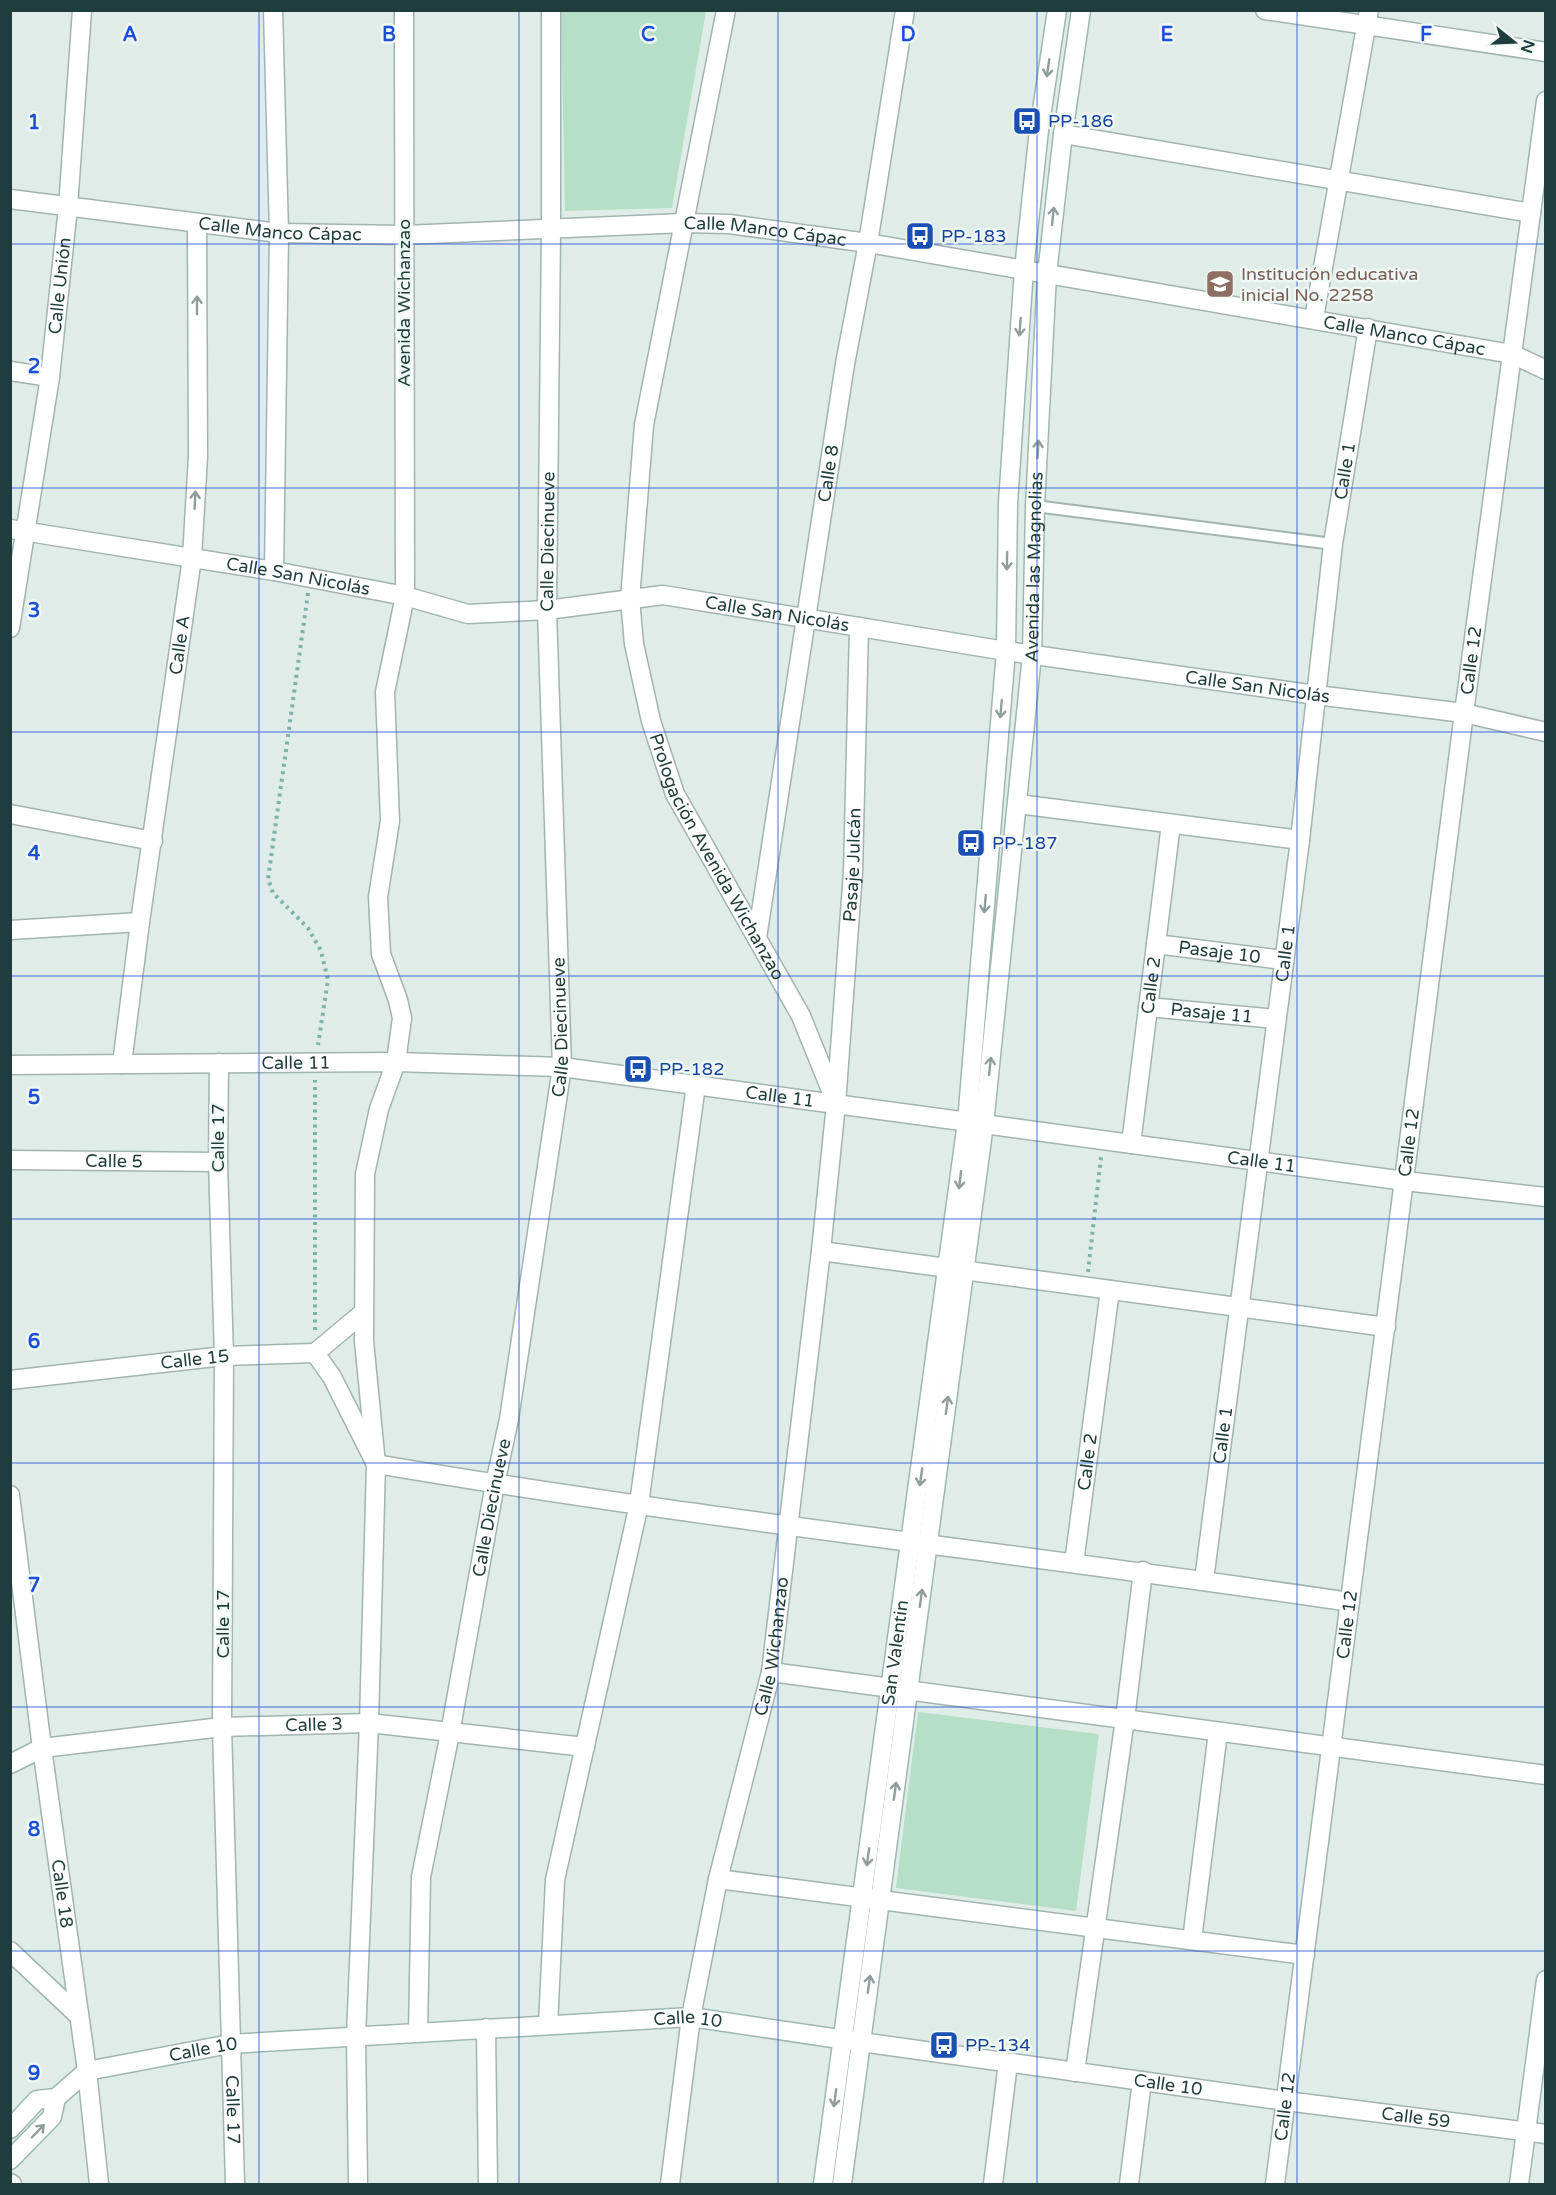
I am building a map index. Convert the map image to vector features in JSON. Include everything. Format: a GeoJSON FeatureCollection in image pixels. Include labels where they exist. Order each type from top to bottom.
{"type":"FeatureCollection","features":[{"type":"Feature","properties":{"kind":"street","name":"Calle Unión"},"geometry":{"type":"LineString","coordinates":[[10,628],[18,530],[50,377],[68,207],[82,10]]}},
{"type":"Feature","properties":{"kind":"street"},"geometry":{"type":"LineString","coordinates":[[273,10],[279,233],[274,571]]}},
{"type":"Feature","properties":{"kind":"street","name":"Avenida Wichanzao"},"geometry":{"type":"LineString","coordinates":[[358,2184],[356,2036],[369,1723],[376,1464],[364,1341],[365,1174],[379,1108],[396,1062],[402,1018],[398,1000],[381,954],[378,897],[390,821],[385,692],[405,596],[404,10]]}},
{"type":"Feature","properties":{"kind":"street","name":"Calle Diecinueve"},"geometry":{"type":"LineString","coordinates":[[418,2032],[422,1876],[509,1419],[562,1067],[547,610],[551,229],[550,10]]}},
{"type":"Feature","properties":{"kind":"street","name":"Prologación Avenida Wichanzao"},"geometry":{"type":"LineString","coordinates":[[726,10],[644,425],[630,599],[634,644],[651,721],[675,794],[801,1016],[836,1104]]}},
{"type":"Feature","properties":{"kind":"street","name":"Calle 8"},"geometry":{"type":"LineString","coordinates":[[757,938],[845,364],[868,243],[904,10]]}},
{"type":"Feature","properties":{"kind":"street","name":"Avenida las Magnolias"},"geometry":{"type":"LineString","coordinates":[[976,1123],[1006,651],[1008,503],[1024,268],[1039,130],[1056,10]]}},
{"type":"Feature","properties":{"kind":"street","name":"Avenida las Magnolias"},"geometry":{"type":"LineString","coordinates":[[976,1123],[1018,804],[1032,655],[1035,506],[1047,274],[1063,134],[1081,10]]}},
{"type":"Feature","properties":{"kind":"street"},"geometry":{"type":"LineString","coordinates":[[1265,10],[1368,18],[1545,52]]}},
{"type":"Feature","properties":{"kind":"street"},"geometry":{"type":"LineString","coordinates":[[1314,318],[1368,18]]}},
{"type":"Feature","properties":{"kind":"street","name":"Calle 12"},"geometry":{"type":"LineString","coordinates":[[1275,2184],[1545,101]]}},
{"type":"Feature","properties":{"kind":"street"},"geometry":{"type":"LineString","coordinates":[[1063,134],[1531,213]]}},
{"type":"Feature","properties":{"kind":"street","name":"Calle Manco Cápac"},"geometry":{"type":"LineString","coordinates":[[10,199],[279,233],[404,235],[684,223],[729,224],[1024,268],[1047,274],[1314,318],[1512,354],[1545,370]]}},
{"type":"Feature","properties":{"kind":"street","name":"Calle A"},"geometry":{"type":"LineString","coordinates":[[122,1065],[192,558],[198,456],[197,223]]}},
{"type":"Feature","properties":{"kind":"street","name":"Calle 1"},"geometry":{"type":"LineString","coordinates":[[1204,1580],[1300,840],[1333,544],[1368,328]]}},
{"type":"Feature","properties":{"kind":"street"},"geometry":{"type":"LineString","coordinates":[[10,371],[50,377]]}},
{"type":"Feature","properties":{"kind":"street","name":"Calle San Nicolás"},"geometry":{"type":"LineString","coordinates":[[18,530],[274,571],[405,596],[468,614],[547,610],[663,595],[1032,655],[1316,695],[1464,713],[1545,732]]}},
{"type":"Feature","properties":{"kind":"street","name":"Pasaje Julcán"},"geometry":{"type":"LineString","coordinates":[[836,1104],[853,872],[859,627]]}},
{"type":"Feature","properties":{"kind":"street"},"geometry":{"type":"LineString","coordinates":[[1018,804],[1300,840]]}},
{"type":"Feature","properties":{"kind":"street"},"geometry":{"type":"LineString","coordinates":[[10,813],[153,841]]}},
{"type":"Feature","properties":{"kind":"street","name":"Calle 2"},"geometry":{"type":"LineString","coordinates":[[1131,1144],[1171,824]]}},
{"type":"Feature","properties":{"kind":"street"},"geometry":{"type":"LineString","coordinates":[[10,930],[140,922]]}},
{"type":"Feature","properties":{"kind":"street","name":"Pasaje 10"},"geometry":{"type":"LineString","coordinates":[[1156,944],[1283,960]]}},
{"type":"Feature","properties":{"kind":"street","name":"Pasaje 11"},"geometry":{"type":"LineString","coordinates":[[1148,1007],[1276,1019]]}},
{"type":"Feature","properties":{"kind":"street","name":"Calle 11"},"geometry":{"type":"LineString","coordinates":[[10,1065],[396,1062],[562,1067],[1404,1181],[1545,1197]]}},
{"type":"Feature","properties":{"kind":"street","name":"Calle 17"},"geometry":{"type":"LineString","coordinates":[[219,1064],[218,1162],[224,1356],[222,1727],[235,2184]]}},
{"type":"Feature","properties":{"kind":"street"},"geometry":{"type":"LineString","coordinates":[[548,2025],[555,1880],[639,1504],[696,1085]]}},
{"type":"Feature","properties":{"kind":"street","name":"Calle Wichanzao"},"geometry":{"type":"LineString","coordinates":[[670,2184],[692,2017],[718,1878],[771,1672],[821,1251],[836,1104]]}},
{"type":"Feature","properties":{"kind":"street","name":"San Valentin"},"geometry":{"type":"LineString","coordinates":[[842,2184],[861,2042],[872,1898],[976,1123]]}},
{"type":"Feature","properties":{"kind":"street","name":"Calle 5"},"geometry":{"type":"LineString","coordinates":[[10,1160],[218,1162]]}},
{"type":"Feature","properties":{"kind":"street"},"geometry":{"type":"LineString","coordinates":[[821,1251],[1386,1327]]}},
{"type":"Feature","properties":{"kind":"street","name":"Calle 2"},"geometry":{"type":"LineString","coordinates":[[1074,1563],[1110,1290]]}},
{"type":"Feature","properties":{"kind":"street"},"geometry":{"type":"LineString","coordinates":[[364,1312],[315,1353],[332,1377],[376,1464],[495,1484],[920,1543],[1143,1571],[1350,1602]]}},
{"type":"Feature","properties":{"kind":"street","name":"Calle 15"},"geometry":{"type":"LineString","coordinates":[[10,1380],[224,1356],[315,1353]]}},
{"type":"Feature","properties":{"kind":"street","name":"Calle 18"},"geometry":{"type":"LineString","coordinates":[[10,1495],[16,1582],[42,1748],[87,2071],[99,2184]]}},
{"type":"Feature","properties":{"kind":"street"},"geometry":{"type":"LineString","coordinates":[[1075,2072],[1125,1719],[1143,1571]]}},
{"type":"Feature","properties":{"kind":"street"},"geometry":{"type":"LineString","coordinates":[[771,1672],[1545,1775]]}},
{"type":"Feature","properties":{"kind":"street","name":"Calle 3"},"geometry":{"type":"LineString","coordinates":[[10,1764],[42,1748],[222,1727],[369,1723],[585,1747]]}},
{"type":"Feature","properties":{"kind":"street"},"geometry":{"type":"LineString","coordinates":[[1192,1940],[1218,1732]]}},
{"type":"Feature","properties":{"kind":"street"},"geometry":{"type":"LineString","coordinates":[[718,1878],[1305,1954]]}},
{"type":"Feature","properties":{"kind":"street","name":"San Valentin"},"geometry":{"type":"LineString","coordinates":[[823,2184],[842,2040],[872,1898]]}},
{"type":"Feature","properties":{"kind":"street"},"geometry":{"type":"LineString","coordinates":[[10,1951],[79,2016]]}},
{"type":"Feature","properties":{"kind":"street"},"geometry":{"type":"LineString","coordinates":[[1519,2184],[1545,1980]]}},
{"type":"Feature","properties":{"kind":"street","name":"Calle 10"},"geometry":{"type":"LineString","coordinates":[[87,2071],[230,2044],[692,2017],[1286,2101]]}},
{"type":"Feature","properties":{"kind":"street"},"geometry":{"type":"LineString","coordinates":[[486,2028],[488,2184]]}},
{"type":"Feature","properties":{"kind":"street"},"geometry":{"type":"LineString","coordinates":[[993,2184],[1008,2063]]}},
{"type":"Feature","properties":{"kind":"street"},"geometry":{"type":"LineString","coordinates":[[10,2129],[37,2100],[56,2098],[87,2071]]}},
{"type":"Feature","properties":{"kind":"street"},"geometry":{"type":"LineString","coordinates":[[1129,2184],[1142,2081]]}},
{"type":"Feature","properties":{"kind":"street"},"geometry":{"type":"LineString","coordinates":[[10,2160],[52,2117],[56,2098]]}},
{"type":"Feature","properties":{"kind":"street","name":"Calle 59"},"geometry":{"type":"LineString","coordinates":[[1286,2101],[1545,2134]]}},
{"type":"Feature","properties":{"kind":"lane"},"geometry":{"type":"LineString","coordinates":[[1035,506],[1333,544]]}},
{"type":"Feature","properties":{"kind":"path"},"geometry":{"type":"LineString","coordinates":[[311,578],[268,879],[273,893],[308,927],[321,951],[328,980],[315,1063],[315,1353]]}},
{"type":"Feature","properties":{"kind":"path"},"geometry":{"type":"LineString","coordinates":[[1086,1287],[1103,1140]]}},
{"type":"Feature","properties":{"kind":"green space"},"geometry":{"type":"Polygon","coordinates":[[[561,11],[706,11],[672,208],[565,211],[561,11]]]}},
{"type":"Feature","properties":{"kind":"green space"},"geometry":{"type":"Polygon","coordinates":[[[918,1712],[1099,1734],[1076,1911],[896,1888],[918,1712]]]}},
{"type":"Feature","properties":{"kind":"place","name":"PP-186"},"geometry":{"type":"Point","coordinates":[1027,121]}},
{"type":"Feature","properties":{"kind":"place","name":"PP-183"},"geometry":{"type":"Point","coordinates":[920,236]}},
{"type":"Feature","properties":{"kind":"place","name":"Institución educativa inicial No. 2258"},"geometry":{"type":"Point","coordinates":[1220,284]}},
{"type":"Feature","properties":{"kind":"place","name":"PP-187"},"geometry":{"type":"Point","coordinates":[971,843]}},
{"type":"Feature","properties":{"kind":"place","name":"PP-182"},"geometry":{"type":"Point","coordinates":[638,1069]}},
{"type":"Feature","properties":{"kind":"place","name":"PP-134"},"geometry":{"type":"Point","coordinates":[944,2045]}}]}
